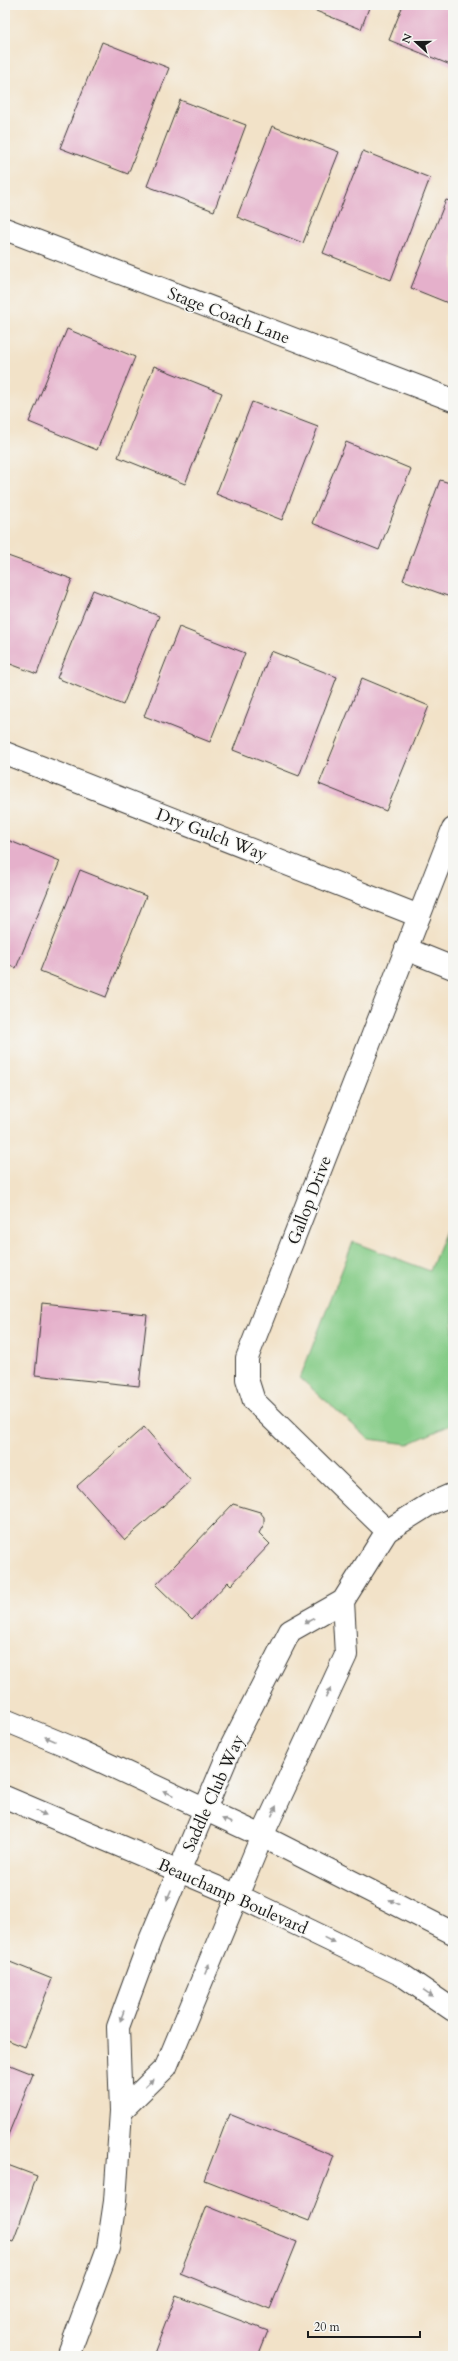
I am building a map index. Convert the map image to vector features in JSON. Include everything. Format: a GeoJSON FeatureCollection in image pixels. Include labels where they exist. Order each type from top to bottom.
{"type":"FeatureCollection","features":[{"type":"Feature","properties":{"kind":"street","name":"Stage Coach Lane"},"geometry":{"type":"LineString","coordinates":[[5,229],[453,400]]}},
{"type":"Feature","properties":{"kind":"street","name":"Dry Gulch Way"},"geometry":{"type":"LineString","coordinates":[[5,753],[419,916]]}},
{"type":"Feature","properties":{"kind":"street","name":"Gallop Drive"},"geometry":{"type":"LineString","coordinates":[[387,1531],[254,1401],[247,1379],[247,1358],[453,829]]}},
{"type":"Feature","properties":{"kind":"street"},"geometry":{"type":"LineString","coordinates":[[406,950],[453,968]]}},
{"type":"Feature","properties":{"kind":"street","name":"Saddle Club Way"},"geometry":{"type":"LineString","coordinates":[[68,2356],[108,2248],[115,2201],[121,2110],[118,2027],[150,1940],[203,1810],[232,1745],[290,1631],[343,1602],[387,1531],[430,1504],[453,1494]]}},
{"type":"Feature","properties":{"kind":"street"},"geometry":{"type":"LineString","coordinates":[[121,2110],[166,2067],[262,1836],[346,1655],[343,1602]]}},
{"type":"Feature","properties":{"kind":"street"},"geometry":{"type":"LineString","coordinates":[[5,1720],[75,1749],[203,1810],[262,1836],[453,1933]]}},
{"type":"Feature","properties":{"kind":"street","name":"Beauchamp Boulevard"},"geometry":{"type":"LineString","coordinates":[[5,1797],[238,1896],[402,1975],[453,2010]]}},
{"type":"Feature","properties":{"kind":"green space"},"geometry":{"type":"Polygon","coordinates":[[[453,1213],[453,1424],[408,1444],[369,1439],[300,1378],[353,1242],[430,1271],[453,1213]]]}},
{"type":"Feature","properties":{"kind":"building"},"geometry":{"type":"Polygon","coordinates":[[[301,5],[370,5],[361,29],[301,5]]]}},
{"type":"Feature","properties":{"kind":"building"},"geometry":{"type":"Polygon","coordinates":[[[403,5],[453,5],[453,66],[389,40],[403,5]]]}},
{"type":"Feature","properties":{"kind":"building"},"geometry":{"type":"Polygon","coordinates":[[[102,42],[169,68],[128,174],[60,148],[102,42]]]}},
{"type":"Feature","properties":{"kind":"building"},"geometry":{"type":"Polygon","coordinates":[[[180,100],[246,125],[214,211],[147,186],[180,100]]]}},
{"type":"Feature","properties":{"kind":"building"},"geometry":{"type":"Polygon","coordinates":[[[272,126],[339,152],[303,243],[237,217],[272,126]]]}},
{"type":"Feature","properties":{"kind":"building"},"geometry":{"type":"Polygon","coordinates":[[[363,151],[430,178],[391,280],[323,253],[363,151]]]}},
{"type":"Feature","properties":{"kind":"building"},"geometry":{"type":"Polygon","coordinates":[[[446,200],[453,202],[453,305],[411,288],[446,200]]]}},
{"type":"Feature","properties":{"kind":"building"},"geometry":{"type":"Polygon","coordinates":[[[67,329],[135,357],[97,450],[29,422],[67,329]]]}},
{"type":"Feature","properties":{"kind":"building"},"geometry":{"type":"Polygon","coordinates":[[[154,366],[222,393],[185,484],[118,457],[154,366]]]}},
{"type":"Feature","properties":{"kind":"building"},"geometry":{"type":"Polygon","coordinates":[[[252,402],[318,427],[282,520],[216,494],[252,402]]]}},
{"type":"Feature","properties":{"kind":"building"},"geometry":{"type":"Polygon","coordinates":[[[346,442],[411,469],[379,550],[312,523],[346,442]]]}},
{"type":"Feature","properties":{"kind":"building"},"geometry":{"type":"Polygon","coordinates":[[[440,480],[453,484],[453,598],[403,580],[440,480]]]}},
{"type":"Feature","properties":{"kind":"building"},"geometry":{"type":"Polygon","coordinates":[[[5,555],[72,579],[37,674],[5,662],[5,555]]]}},
{"type":"Feature","properties":{"kind":"building"},"geometry":{"type":"Polygon","coordinates":[[[93,590],[159,616],[123,705],[57,678],[93,590]]]}},
{"type":"Feature","properties":{"kind":"building"},"geometry":{"type":"Polygon","coordinates":[[[179,627],[245,653],[210,742],[144,716],[179,627]]]}},
{"type":"Feature","properties":{"kind":"building"},"geometry":{"type":"Polygon","coordinates":[[[271,651],[337,677],[299,776],[233,750],[271,651]]]}},
{"type":"Feature","properties":{"kind":"building"},"geometry":{"type":"Polygon","coordinates":[[[362,678],[429,706],[386,811],[319,784],[362,678]]]}},
{"type":"Feature","properties":{"kind":"building"},"geometry":{"type":"Polygon","coordinates":[[[5,839],[60,861],[16,968],[5,963],[5,839]]]}},
{"type":"Feature","properties":{"kind":"building"},"geometry":{"type":"Polygon","coordinates":[[[80,870],[146,896],[106,997],[40,971],[80,870]]]}},
{"type":"Feature","properties":{"kind":"building"},"geometry":{"type":"Polygon","coordinates":[[[42,1304],[147,1315],[139,1386],[35,1375],[42,1304]]]}},
{"type":"Feature","properties":{"kind":"building"},"geometry":{"type":"Polygon","coordinates":[[[144,1427],[191,1481],[125,1540],[77,1486],[144,1427]]]}},
{"type":"Feature","properties":{"kind":"building"},"geometry":{"type":"Polygon","coordinates":[[[233,1504],[260,1512],[264,1517],[264,1524],[259,1533],[270,1544],[231,1585],[228,1582],[192,1620],[156,1585],[233,1504]]]}},
{"type":"Feature","properties":{"kind":"building"},"geometry":{"type":"Polygon","coordinates":[[[5,1960],[52,1979],[25,2047],[5,2039],[5,1960]]]}},
{"type":"Feature","properties":{"kind":"building"},"geometry":{"type":"Polygon","coordinates":[[[5,2063],[33,2074],[6,2140],[5,2140],[5,2063]]]}},
{"type":"Feature","properties":{"kind":"building"},"geometry":{"type":"Polygon","coordinates":[[[229,2114],[334,2156],[309,2221],[204,2180],[229,2114]]]}},
{"type":"Feature","properties":{"kind":"building"},"geometry":{"type":"Polygon","coordinates":[[[5,2164],[37,2176],[13,2242],[5,2239],[5,2164]]]}},
{"type":"Feature","properties":{"kind":"building"},"geometry":{"type":"Polygon","coordinates":[[[207,2206],[297,2242],[270,2309],[180,2273],[207,2206]]]}},
{"type":"Feature","properties":{"kind":"building"},"geometry":{"type":"Polygon","coordinates":[[[176,2296],[268,2331],[258,2356],[153,2356],[176,2296]]]}}]}
